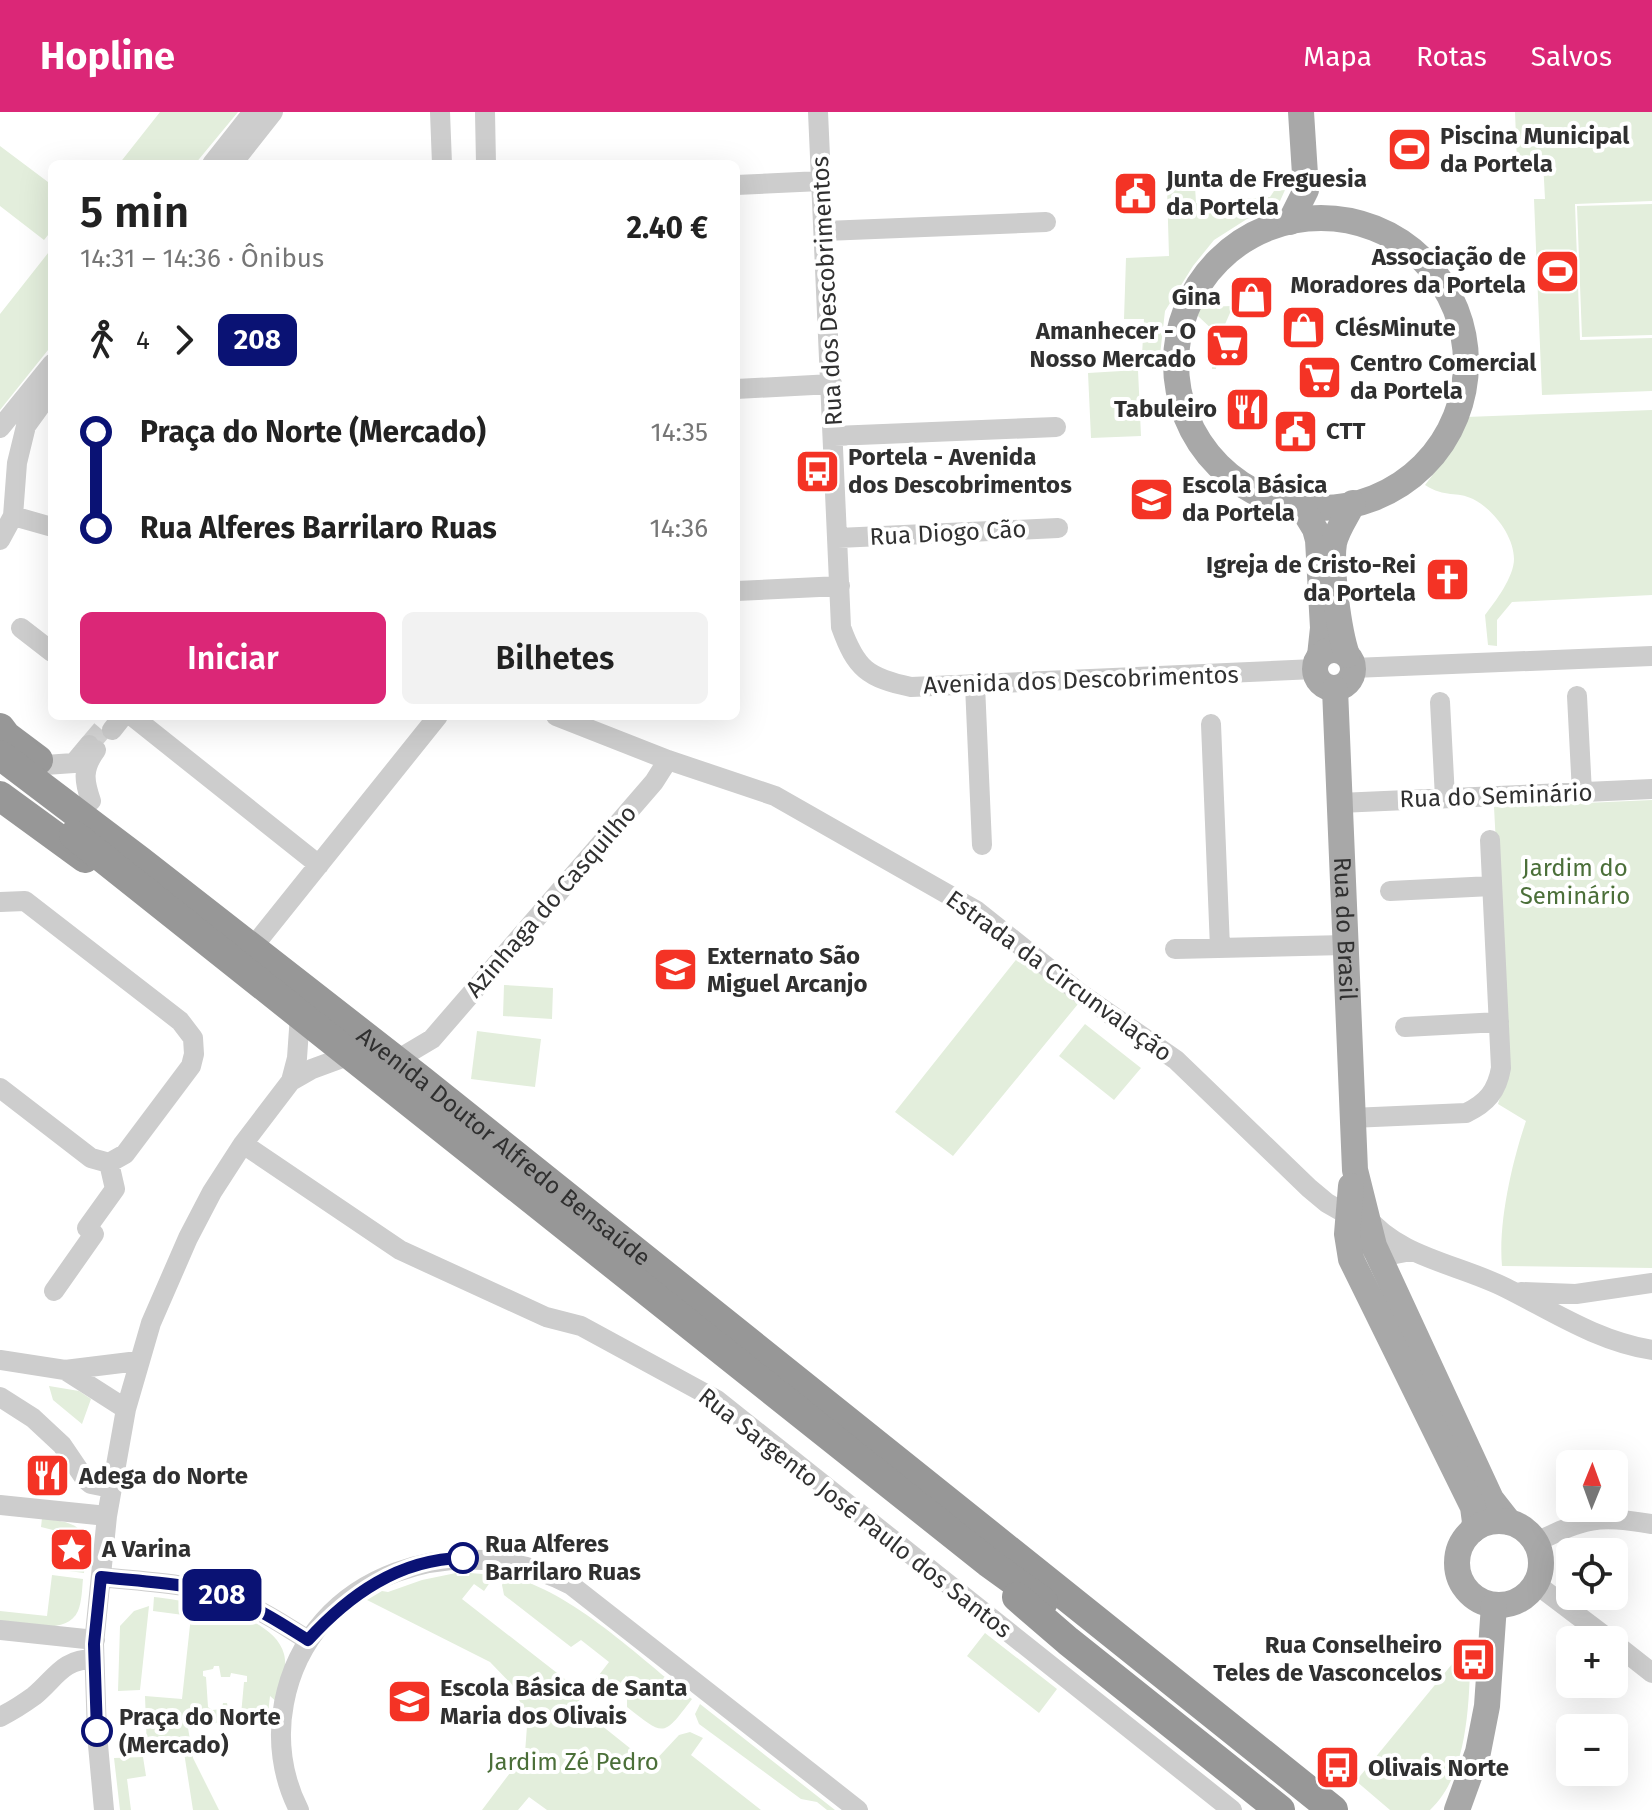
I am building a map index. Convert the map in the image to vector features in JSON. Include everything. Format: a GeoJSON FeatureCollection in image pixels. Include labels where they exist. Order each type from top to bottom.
{"type":"FeatureCollection","features":[{"type":"Feature","properties":{"kind":"highway"},"geometry":{"type":"LineString","coordinates":[[0,728],[112,820],[140,861]]}},
{"type":"Feature","properties":{"kind":"highway","name":"Avenida Doutor Alfredo Bensaúde"},"geometry":{"type":"LineString","coordinates":[[0,755],[421,1080],[996,1553],[1036,1596],[1305,1810]]}},
{"type":"Feature","properties":{"kind":"highway","name":"Avenida Doutor Alfredo Bensaúde"},"geometry":{"type":"LineString","coordinates":[[0,777],[350,1055],[996,1553],[1077,1607],[1333,1810]]}},
{"type":"Feature","properties":{"kind":"highway"},"geometry":{"type":"LineString","coordinates":[[0,796],[104,872],[170,913]]}},
{"type":"Feature","properties":{"kind":"highway","name":"Avenida Doutor Alfredo Bensaúde"},"geometry":{"type":"LineString","coordinates":[[996,1553],[1016,1596],[1280,1810]]}},
{"type":"Feature","properties":{"kind":"highway","name":"Avenida Doutor Alfredo Bensaúde"},"geometry":{"type":"LineString","coordinates":[[996,1553],[1072,1581],[1359,1810]]}},
{"type":"Feature","properties":{"kind":"main road"},"geometry":{"type":"LineString","coordinates":[[1290,222],[1306,190],[1301,112]]}},
{"type":"Feature","properties":{"kind":"main road"},"geometry":{"type":"LineString","coordinates":[[1316,112],[1322,191],[1339,219]]}},
{"type":"Feature","properties":{"kind":"main road"},"geometry":{"type":"LineString","coordinates":[[1314,218],[1339,219],[1383,232],[1425,262],[1454,306],[1464,340],[1465,374],[1459,408],[1444,440],[1408,478],[1394,488],[1353,503],[1327,507],[1301,506],[1259,494],[1216,463],[1187,420],[1181,403],[1176,351],[1183,317],[1194,292],[1220,259],[1248,238],[1290,222],[1314,218]]}},
{"type":"Feature","properties":{"kind":"main road"},"geometry":{"type":"LineString","coordinates":[[1301,506],[1318,540],[1323,628],[1317,678],[1323,685],[1335,689],[1347,684],[1350,662],[1339,627],[1334,549],[1338,532],[1353,503]]}},
{"type":"Feature","properties":{"kind":"main road"},"geometry":{"type":"LineString","coordinates":[[1317,663],[1330,651],[1350,662]]}},
{"type":"Feature","properties":{"kind":"main road","name":"Rua do Brasil"},"geometry":{"type":"LineString","coordinates":[[1335,689],[1355,1170],[1356,1215],[1349,1248],[1382,1254]]}},
{"type":"Feature","properties":{"kind":"main road","name":"Rua do Brasil"},"geometry":{"type":"LineString","coordinates":[[1382,1254],[1491,1499],[1509,1522]]}},
{"type":"Feature","properties":{"kind":"main road","name":"Rua do Brasil"},"geometry":{"type":"LineString","coordinates":[[1382,1254],[1473,1507],[1473,1530]]}},
{"type":"Feature","properties":{"kind":"main road"},"geometry":{"type":"LineString","coordinates":[[1509,1522],[1520,1527],[1536,1542],[1541,1569],[1536,1584],[1525,1597],[1510,1604],[1494,1605],[1478,1600],[1466,1589],[1458,1574],[1457,1558],[1462,1543],[1473,1530],[1488,1523],[1509,1522]]}},
{"type":"Feature","properties":{"kind":"main road"},"geometry":{"type":"LineString","coordinates":[[1455,1807],[1478,1752],[1487,1706],[1494,1605]]}},
{"type":"Feature","properties":{"kind":"street"},"geometry":{"type":"LineString","coordinates":[[215,160],[253,112]]}},
{"type":"Feature","properties":{"kind":"street"},"geometry":{"type":"LineString","coordinates":[[235,160],[273,112]]}},
{"type":"Feature","properties":{"kind":"street"},"geometry":{"type":"LineString","coordinates":[[440,112],[442,160]]}},
{"type":"Feature","properties":{"kind":"street"},"geometry":{"type":"LineString","coordinates":[[485,112],[486,160]]}},
{"type":"Feature","properties":{"kind":"street","name":"Rua dos Descobrimentos"},"geometry":{"type":"LineString","coordinates":[[818,112],[835,470]]}},
{"type":"Feature","properties":{"kind":"street"},"geometry":{"type":"LineString","coordinates":[[740,185],[821,181]]}},
{"type":"Feature","properties":{"kind":"street"},"geometry":{"type":"LineString","coordinates":[[825,231],[1046,222]]}},
{"type":"Feature","properties":{"kind":"street"},"geometry":{"type":"LineString","coordinates":[[0,428],[48,369]]}},
{"type":"Feature","properties":{"kind":"street"},"geometry":{"type":"LineString","coordinates":[[740,389],[832,384]]}},
{"type":"Feature","properties":{"kind":"street"},"geometry":{"type":"LineString","coordinates":[[0,540],[13,516],[20,446],[30,419],[48,395]]}},
{"type":"Feature","properties":{"kind":"street"},"geometry":{"type":"LineString","coordinates":[[834,436],[1056,427]]}},
{"type":"Feature","properties":{"kind":"street","name":"Avenida dos Descobrimentos"},"geometry":{"type":"LineString","coordinates":[[835,470],[841,627],[851,653],[865,670],[883,681],[911,687],[975,685],[1317,663]]}},
{"type":"Feature","properties":{"kind":"street"},"geometry":{"type":"LineString","coordinates":[[13,516],[48,526]]}},
{"type":"Feature","properties":{"kind":"street","name":"Rua Diogo Cão"},"geometry":{"type":"LineString","coordinates":[[838,538],[1058,528]]}},
{"type":"Feature","properties":{"kind":"street"},"geometry":{"type":"LineString","coordinates":[[740,591],[840,586]]}},
{"type":"Feature","properties":{"kind":"street"},"geometry":{"type":"LineString","coordinates":[[21,628],[48,649]]}},
{"type":"Feature","properties":{"kind":"street"},"geometry":{"type":"LineString","coordinates":[[1350,662],[1652,656]]}},
{"type":"Feature","properties":{"kind":"street"},"geometry":{"type":"LineString","coordinates":[[975,685],[982,845]]}},
{"type":"Feature","properties":{"kind":"street"},"geometry":{"type":"LineString","coordinates":[[1577,696],[1582,793]]}},
{"type":"Feature","properties":{"kind":"street"},"geometry":{"type":"LineString","coordinates":[[1440,702],[1445,798]]}},
{"type":"Feature","properties":{"kind":"street"},"geometry":{"type":"LineString","coordinates":[[137,720],[319,865]]}},
{"type":"Feature","properties":{"kind":"street"},"geometry":{"type":"LineString","coordinates":[[252,948],[435,720]]}},
{"type":"Feature","properties":{"kind":"street","name":"Estrada da Circunvalação"},"geometry":{"type":"LineString","coordinates":[[566,720],[668,760],[775,796],[977,911],[1081,994],[1176,1060],[1321,1199],[1374,1226],[1382,1254]]}},
{"type":"Feature","properties":{"kind":"street"},"geometry":{"type":"LineString","coordinates":[[1211,724],[1220,948]]}},
{"type":"Feature","properties":{"kind":"street"},"geometry":{"type":"LineString","coordinates":[[45,765],[74,763],[92,748],[84,777],[91,801]]}},
{"type":"Feature","properties":{"kind":"street","name":"Azinhaga do Casquilho"},"geometry":{"type":"LineString","coordinates":[[395,1061],[432,1039],[654,782],[668,760]]}},
{"type":"Feature","properties":{"kind":"street","name":"Rua do Seminário"},"geometry":{"type":"LineString","coordinates":[[1339,803],[1652,789]]}},
{"type":"Feature","properties":{"kind":"street"},"geometry":{"type":"LineString","coordinates":[[1351,1118],[1466,1113],[1483,1105],[1498,1084],[1501,1068],[1490,840]]}},
{"type":"Feature","properties":{"kind":"street"},"geometry":{"type":"LineString","coordinates":[[1390,891],[1492,886]]}},
{"type":"Feature","properties":{"kind":"street"},"geometry":{"type":"LineString","coordinates":[[0,902],[25,901],[180,1021],[193,1038],[194,1058],[187,1073],[125,1154],[109,1163],[91,1158],[0,1088]]}},
{"type":"Feature","properties":{"kind":"street"},"geometry":{"type":"LineString","coordinates":[[1175,949],[1345,945]]}},
{"type":"Feature","properties":{"kind":"street"},"geometry":{"type":"LineString","coordinates":[[104,1810],[94,1650],[107,1516],[126,1409],[138,1361],[166,1285],[188,1238],[212,1192],[243,1144],[291,1081],[297,1058],[300,1015]]}},
{"type":"Feature","properties":{"kind":"street"},"geometry":{"type":"LineString","coordinates":[[1405,1027],[1499,1022]]}},
{"type":"Feature","properties":{"kind":"street","name":"Azinhaga do Casquilho"},"geometry":{"type":"LineString","coordinates":[[421,1080],[432,1039]]}},
{"type":"Feature","properties":{"kind":"street"},"geometry":{"type":"LineString","coordinates":[[291,1081],[312,1069],[350,1055]]}},
{"type":"Feature","properties":{"kind":"street","name":"Rua Sargento José Paulo dos Santos"},"geometry":{"type":"LineString","coordinates":[[243,1144],[400,1250],[546,1317],[581,1326],[717,1400],[1232,1810]]}},
{"type":"Feature","properties":{"kind":"street"},"geometry":{"type":"LineString","coordinates":[[54,1291],[94,1234],[87,1228],[115,1189],[109,1163]]}},
{"type":"Feature","properties":{"kind":"street"},"geometry":{"type":"LineString","coordinates":[[1382,1254],[1451,1264],[1506,1288],[1573,1324],[1617,1342],[1652,1350]]}},
{"type":"Feature","properties":{"kind":"street"},"geometry":{"type":"LineString","coordinates":[[1506,1288],[1541,1294],[1581,1293],[1652,1283]]}},
{"type":"Feature","properties":{"kind":"street"},"geometry":{"type":"LineString","coordinates":[[1573,1324],[1573,1307],[1581,1293]]}},
{"type":"Feature","properties":{"kind":"street"},"geometry":{"type":"LineString","coordinates":[[0,1360],[65,1370],[138,1361]]}},
{"type":"Feature","properties":{"kind":"street"},"geometry":{"type":"LineString","coordinates":[[65,1370],[126,1409]]}},
{"type":"Feature","properties":{"kind":"street"},"geometry":{"type":"LineString","coordinates":[[0,1397],[33,1418],[62,1445],[91,1484],[111,1488]]}},
{"type":"Feature","properties":{"kind":"street"},"geometry":{"type":"LineString","coordinates":[[0,1505],[107,1516]]}},
{"type":"Feature","properties":{"kind":"street"},"geometry":{"type":"LineString","coordinates":[[1536,1542],[1592,1519],[1607,1517],[1652,1524]]}},
{"type":"Feature","properties":{"kind":"street"},"geometry":{"type":"LineString","coordinates":[[299,1810],[289,1787],[283,1759],[281,1719],[290,1678],[308,1640],[365,1589],[418,1565],[438,1560],[477,1558],[535,1569],[587,1596],[858,1810]]}},
{"type":"Feature","properties":{"kind":"street"},"geometry":{"type":"LineString","coordinates":[[101,1577],[217,1594],[250,1606],[308,1640]]}},
{"type":"Feature","properties":{"kind":"street"},"geometry":{"type":"LineString","coordinates":[[1536,1584],[1591,1626]]}},
{"type":"Feature","properties":{"kind":"street"},"geometry":{"type":"LineString","coordinates":[[0,1630],[94,1650]]}},
{"type":"Feature","properties":{"kind":"street"},"geometry":{"type":"LineString","coordinates":[[0,1717],[32,1697],[71,1662],[94,1650]]}},
{"type":"Feature","properties":{"kind":"street"},"geometry":{"type":"LineString","coordinates":[[1628,1654],[1652,1673]]}},
{"type":"Feature","properties":{"kind":"green space"},"geometry":{"type":"Polygon","coordinates":[[[160,112],[238,112],[198,160],[122,160],[160,112]]]}},
{"type":"Feature","properties":{"kind":"green space","name":"Associação de Moradores da Portela"},"geometry":{"type":"Polygon","coordinates":[[[1515,112],[1652,112],[1652,201],[1575,204],[1580,340],[1652,338],[1652,391],[1542,395],[1534,199],[1545,199],[1543,161],[1517,162],[1515,112]]]}},
{"type":"Feature","properties":{"kind":"green space"},"geometry":{"type":"Polygon","coordinates":[[[0,146],[48,182],[48,235],[44,240],[0,206],[0,146]]]}},
{"type":"Feature","properties":{"kind":"green space"},"geometry":{"type":"Polygon","coordinates":[[[1195,186],[1196,203],[1270,197],[1274,191],[1285,190],[1276,210],[1247,219],[1214,240],[1193,266],[1165,311],[1160,355],[1142,355],[1144,319],[1124,319],[1126,258],[1169,256],[1167,188],[1195,186]]]}},
{"type":"Feature","properties":{"kind":"green space"},"geometry":{"type":"Polygon","coordinates":[[[1652,204],[1652,335],[1582,337],[1577,206],[1652,204]]]}},
{"type":"Feature","properties":{"kind":"green space"},"geometry":{"type":"Polygon","coordinates":[[[48,253],[48,350],[0,410],[0,314],[48,253]]]}},
{"type":"Feature","properties":{"kind":"green space"},"geometry":{"type":"Polygon","coordinates":[[[1233,306],[1219,338],[1216,369],[1212,369],[1216,333],[1198,316],[1196,310],[1200,307],[1233,306]]]}},
{"type":"Feature","properties":{"kind":"green space"},"geometry":{"type":"Polygon","coordinates":[[[1138,370],[1141,436],[1091,438],[1088,373],[1138,370]]]}},
{"type":"Feature","properties":{"kind":"green space"},"geometry":{"type":"Polygon","coordinates":[[[1652,410],[1652,595],[1512,602],[1497,620],[1497,646],[1488,645],[1485,615],[1511,574],[1514,559],[1510,541],[1495,516],[1481,504],[1425,485],[1456,444],[1466,417],[1652,410]]]}},
{"type":"Feature","properties":{"kind":"green space","name":"Jardim do Seminário"},"geometry":{"type":"Polygon","coordinates":[[[1652,800],[1652,1268],[1502,1266],[1507,1193],[1526,1121],[1498,1104],[1508,1071],[1494,807],[1652,800]]]}},
{"type":"Feature","properties":{"kind":"green space"},"geometry":{"type":"Polygon","coordinates":[[[1019,956],[1078,1004],[953,1156],[895,1112],[1019,956]]]}},
{"type":"Feature","properties":{"kind":"green space"},"geometry":{"type":"Polygon","coordinates":[[[504,985],[553,988],[552,1019],[503,1016],[504,985]]]}},
{"type":"Feature","properties":{"kind":"green space"},"geometry":{"type":"Polygon","coordinates":[[[1085,1024],[1141,1068],[1114,1100],[1059,1056],[1085,1024]]]}},
{"type":"Feature","properties":{"kind":"green space"},"geometry":{"type":"Polygon","coordinates":[[[477,1031],[541,1039],[535,1087],[471,1079],[477,1031]]]}},
{"type":"Feature","properties":{"kind":"green space"},"geometry":{"type":"Polygon","coordinates":[[[49,1386],[79,1391],[91,1399],[82,1424],[53,1400],[49,1386]]]}},
{"type":"Feature","properties":{"kind":"green space"},"geometry":{"type":"Polygon","coordinates":[[[42,1518],[68,1523],[81,1531],[85,1547],[84,1573],[53,1569],[57,1531],[41,1527],[42,1518]]]}},
{"type":"Feature","properties":{"kind":"green space","name":"Jardim Zé Pedro"},"geometry":{"type":"Polygon","coordinates":[[[456,1573],[457,1576],[469,1576],[470,1573],[495,1575],[484,1591],[474,1584],[462,1599],[584,1694],[576,1705],[651,1765],[679,1735],[690,1732],[703,1738],[691,1755],[761,1810],[547,1810],[529,1797],[518,1810],[482,1810],[525,1753],[527,1726],[513,1686],[490,1662],[367,1600],[382,1591],[456,1573]]]}},
{"type":"Feature","properties":{"kind":"green space"},"geometry":{"type":"Polygon","coordinates":[[[52,1575],[83,1579],[78,1611],[72,1619],[54,1626],[0,1621],[0,1611],[47,1616],[52,1575]]]}},
{"type":"Feature","properties":{"kind":"green space","name":"Jardim Zé Pedro"},"geometry":{"type":"Polygon","coordinates":[[[506,1576],[530,1583],[579,1610],[692,1699],[669,1726],[657,1728],[649,1724],[627,1707],[627,1695],[635,1684],[626,1676],[608,1692],[592,1684],[609,1662],[581,1640],[571,1647],[504,1595],[502,1585],[506,1576]]]}},
{"type":"Feature","properties":{"kind":"green space"},"geometry":{"type":"Polygon","coordinates":[[[154,1597],[228,1612],[264,1628],[277,1640],[284,1654],[285,1672],[278,1703],[270,1696],[268,1714],[188,1728],[193,1758],[219,1810],[193,1810],[183,1746],[147,1751],[145,1696],[182,1699],[191,1616],[153,1611],[154,1597]],[[219,1666],[203,1671],[208,1707],[212,1710],[222,1709],[223,1703],[227,1703],[229,1715],[241,1715],[247,1676],[231,1673],[230,1677],[221,1677],[219,1666]]]}},
{"type":"Feature","properties":{"kind":"green space"},"geometry":{"type":"Polygon","coordinates":[[[149,1606],[140,1690],[118,1691],[120,1626],[134,1611],[149,1606]]]}},
{"type":"Feature","properties":{"kind":"green space"},"geometry":{"type":"Polygon","coordinates":[[[985,1633],[1057,1689],[1039,1713],[967,1656],[985,1633]]]}},
{"type":"Feature","properties":{"kind":"green space"},"geometry":{"type":"Polygon","coordinates":[[[1471,1641],[1465,1730],[1453,1775],[1430,1810],[1390,1810],[1356,1781],[1471,1641]]]}},
{"type":"Feature","properties":{"kind":"green space","name":"Jardim Zé Pedro"},"geometry":{"type":"Polygon","coordinates":[[[700,1704],[835,1810],[827,1810],[817,1802],[801,1799],[699,1724],[695,1714],[700,1704]]]}},
{"type":"Feature","properties":{"kind":"green space"},"geometry":{"type":"Polygon","coordinates":[[[143,1757],[146,1776],[127,1779],[131,1810],[120,1810],[114,1758],[143,1757]]]}},
{"type":"Feature","properties":{"kind":"tunnel"},"geometry":{"type":"LineString","coordinates":[[89,745],[106,725]]}},
{"type":"Feature","properties":{"kind":"bus line","name":"208"},"geometry":{"type":"LineString","coordinates":[[97,1731],[94,1644],[101,1577],[217,1594],[250,1606],[308,1640],[349,1600],[382,1579],[418,1565],[463,1558]]}},
{"type":"Feature","properties":{"kind":"place","name":"Piscina Municipal da Portela"},"geometry":{"type":"Point","coordinates":[1409,150]}},
{"type":"Feature","properties":{"kind":"place","name":"Junta de Freguesia da Portela"},"geometry":{"type":"Point","coordinates":[1135,193]}},
{"type":"Feature","properties":{"kind":"place","name":"Associação de Moradores da Portela"},"geometry":{"type":"Point","coordinates":[1557,271]}},
{"type":"Feature","properties":{"kind":"place","name":"Gina"},"geometry":{"type":"Point","coordinates":[1252,297]}},
{"type":"Feature","properties":{"kind":"place","name":"ClésMinute"},"geometry":{"type":"Point","coordinates":[1304,328]}},
{"type":"Feature","properties":{"kind":"place","name":"Amanhecer - O Nosso Mercado"},"geometry":{"type":"Point","coordinates":[1227,345]}},
{"type":"Feature","properties":{"kind":"place","name":"Centro Comercial da Portela"},"geometry":{"type":"Point","coordinates":[1319,377]}},
{"type":"Feature","properties":{"kind":"place","name":"Tabuleiro"},"geometry":{"type":"Point","coordinates":[1248,409]}},
{"type":"Feature","properties":{"kind":"place","name":"CTT"},"geometry":{"type":"Point","coordinates":[1295,431]}},
{"type":"Feature","properties":{"kind":"place","name":"Portela - Avenida dos Descobrimentos"},"geometry":{"type":"Point","coordinates":[817,471]}},
{"type":"Feature","properties":{"kind":"place","name":"Escola Básica da Portela"},"geometry":{"type":"Point","coordinates":[1151,499]}},
{"type":"Feature","properties":{"kind":"place","name":"Igreja de Cristo-Rei da Portela"},"geometry":{"type":"Point","coordinates":[1447,579]}},
{"type":"Feature","properties":{"kind":"place","name":"Externato São Miguel Arcanjo"},"geometry":{"type":"Point","coordinates":[676,970]}},
{"type":"Feature","properties":{"kind":"place","name":"Adega do Norte"},"geometry":{"type":"Point","coordinates":[48,1476]}},
{"type":"Feature","properties":{"kind":"place","name":"A Varina"},"geometry":{"type":"Point","coordinates":[71,1549]}},
{"type":"Feature","properties":{"kind":"place","name":"Rua Alferes Barrilaro Ruas"},"geometry":{"type":"Point","coordinates":[463,1558]}},
{"type":"Feature","properties":{"kind":"place","name":"Rua Conselheiro Teles de Vasconcelos"},"geometry":{"type":"Point","coordinates":[1473,1659]}},
{"type":"Feature","properties":{"kind":"place","name":"Escola Básica de Santa Maria dos Olivais"},"geometry":{"type":"Point","coordinates":[409,1702]}},
{"type":"Feature","properties":{"kind":"place","name":"Praça do Norte (Mercado)"},"geometry":{"type":"Point","coordinates":[97,1731]}},
{"type":"Feature","properties":{"kind":"place","name":"Olivais Norte"},"geometry":{"type":"Point","coordinates":[1337,1768]}}]}
